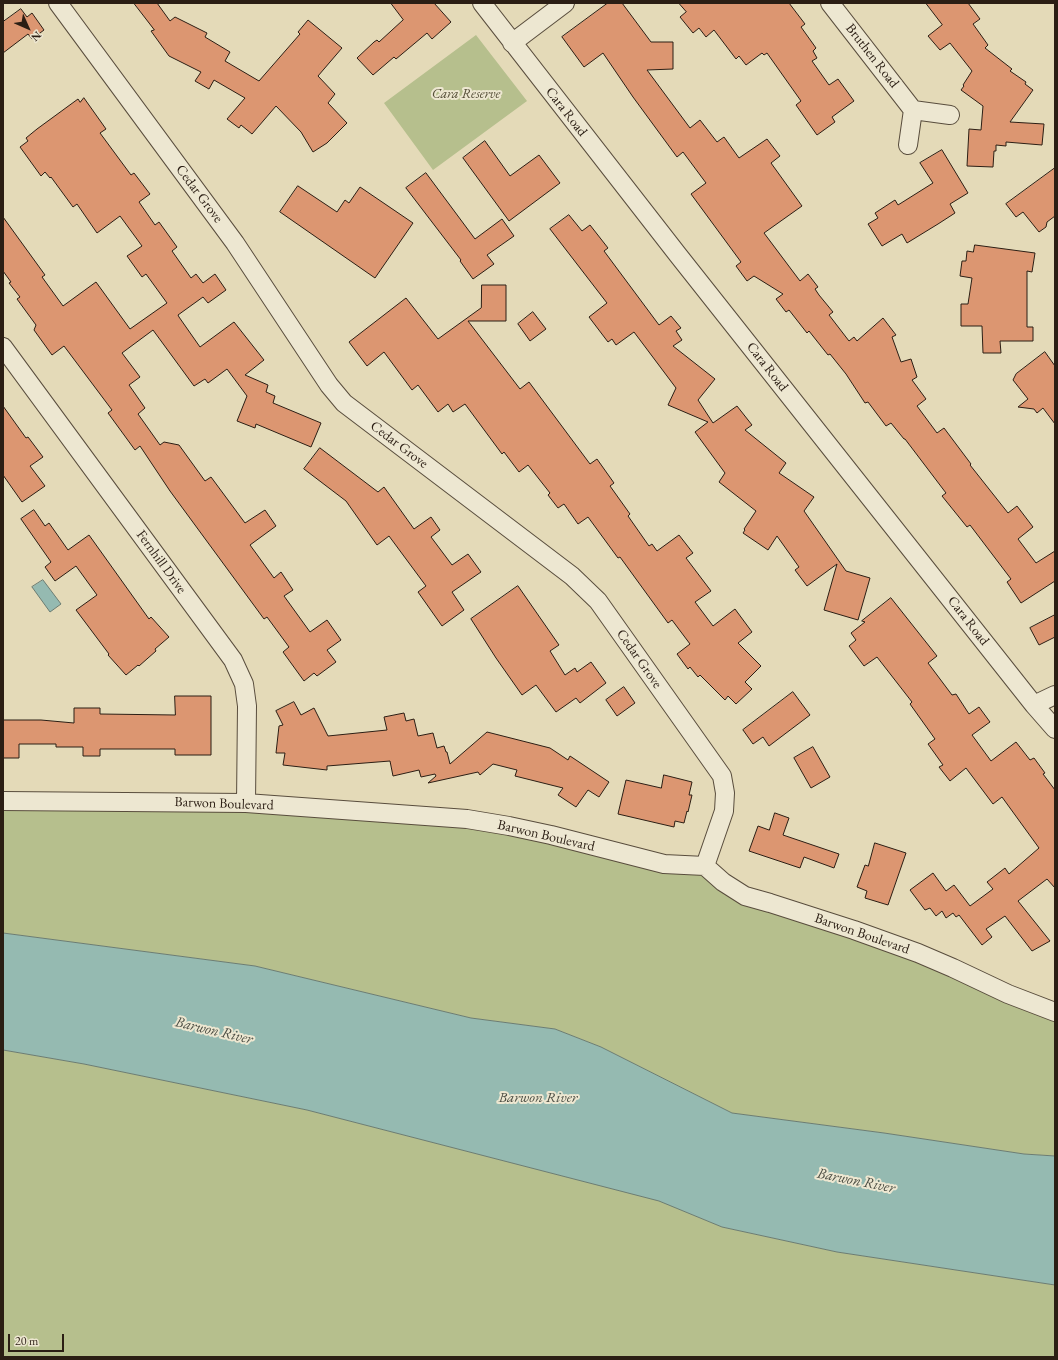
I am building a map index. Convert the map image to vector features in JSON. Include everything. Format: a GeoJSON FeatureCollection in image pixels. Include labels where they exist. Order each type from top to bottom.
{"type":"FeatureCollection","features":[{"type":"Feature","properties":{"kind":"street","name":"Cedar Grove"},"geometry":{"type":"LineString","coordinates":[[58,3],[235,243],[328,385],[344,403],[572,576],[598,601],[722,776],[726,793],[724,811],[705,866]]}},
{"type":"Feature","properties":{"kind":"street","name":"Cara Road"},"geometry":{"type":"LineString","coordinates":[[482,3],[1034,705],[1055,729]]}},
{"type":"Feature","properties":{"kind":"street"},"geometry":{"type":"LineString","coordinates":[[512,43],[565,3]]}},
{"type":"Feature","properties":{"kind":"street","name":"Bruthen Road"},"geometry":{"type":"LineString","coordinates":[[830,3],[913,110]]}},
{"type":"Feature","properties":{"kind":"street"},"geometry":{"type":"LineString","coordinates":[[908,145],[913,110],[950,115]]}},
{"type":"Feature","properties":{"kind":"street","name":"Fernhill Drive"},"geometry":{"type":"LineString","coordinates":[[3,347],[233,660],[244,684],[247,706],[246,803]]}},
{"type":"Feature","properties":{"kind":"street"},"geometry":{"type":"LineString","coordinates":[[1034,705],[1055,695]]}},
{"type":"Feature","properties":{"kind":"street","name":"Barwon Boulevard"},"geometry":{"type":"LineString","coordinates":[[3,801],[246,803],[467,819],[551,835],[664,864],[705,866],[723,882],[745,896],[854,930],[918,953],[1008,994],[1055,1012]]}},
{"type":"Feature","properties":{"kind":"green space","name":"Cara Reserve"},"geometry":{"type":"Polygon","coordinates":[[[476,35],[527,101],[433,170],[384,103],[476,35]]]}},
{"type":"Feature","properties":{"kind":"green space"},"geometry":{"type":"Polygon","coordinates":[[[3,801],[467,819],[705,866],[723,882],[1055,1012],[1055,1156],[1024,1154],[884,1133],[732,1113],[601,1047],[555,1029],[471,1018],[255,966],[3,933],[3,801]]]}},
{"type":"Feature","properties":{"kind":"green space"},"geometry":{"type":"Polygon","coordinates":[[[3,1050],[84,1064],[307,1110],[660,1201],[722,1227],[837,1252],[1055,1285],[1055,1357],[3,1357],[3,1050]]]}},
{"type":"Feature","properties":{"kind":"water"},"geometry":{"type":"Polygon","coordinates":[[[43,580],[61,604],[50,612],[32,587],[43,580]]]}},
{"type":"Feature","properties":{"kind":"water","name":"Barwon River"},"geometry":{"type":"Polygon","coordinates":[[[3,933],[255,966],[471,1018],[555,1029],[601,1047],[732,1113],[884,1133],[1024,1154],[1055,1156],[1055,1285],[837,1252],[722,1227],[659,1201],[307,1110],[84,1064],[3,1050],[3,933]]]}},
{"type":"Feature","properties":{"kind":"building"},"geometry":{"type":"Polygon","coordinates":[[[134,3],[157,3],[170,21],[175,17],[207,33],[205,37],[230,52],[225,61],[259,81],[300,34],[298,32],[308,20],[342,48],[318,76],[335,94],[328,103],[347,123],[327,143],[313,152],[301,132],[276,106],[252,134],[241,125],[239,128],[227,119],[245,98],[214,80],[209,89],[195,81],[201,72],[169,56],[151,31],[154,30],[134,3]]]}},
{"type":"Feature","properties":{"kind":"building"},"geometry":{"type":"Polygon","coordinates":[[[391,3],[434,3],[451,22],[432,39],[427,33],[396,59],[394,57],[373,75],[357,58],[374,42],[377,40],[379,42],[403,20],[391,3]]]}},
{"type":"Feature","properties":{"kind":"building"},"geometry":{"type":"Polygon","coordinates":[[[608,3],[622,3],[651,42],[673,42],[673,69],[647,70],[690,128],[700,120],[717,142],[724,137],[739,158],[767,139],[780,156],[771,163],[802,206],[764,233],[800,281],[808,274],[818,287],[815,289],[833,312],[829,315],[849,341],[854,337],[857,341],[883,318],[896,335],[892,337],[901,362],[911,359],[917,377],[912,380],[926,399],[917,406],[937,433],[944,428],[971,464],[970,465],[1008,513],[1017,506],[1033,527],[1018,539],[1036,563],[1055,551],[1055,581],[1021,603],[1007,582],[1011,579],[970,525],[967,527],[942,496],[946,493],[905,439],[891,423],[886,426],[868,402],[865,403],[846,374],[830,354],[828,355],[809,331],[807,333],[789,310],[786,312],[776,299],[783,294],[754,276],[747,281],[736,266],[741,262],[691,194],[706,183],[683,152],[677,157],[603,53],[584,67],[562,37],[608,3]]]}},
{"type":"Feature","properties":{"kind":"building"},"geometry":{"type":"Polygon","coordinates":[[[679,3],[789,3],[805,24],[801,27],[816,48],[813,51],[817,58],[812,61],[829,85],[838,79],[854,101],[832,117],[835,122],[817,135],[796,105],[801,101],[767,53],[764,55],[762,53],[746,65],[739,56],[736,59],[714,30],[706,37],[699,28],[693,33],[680,17],[686,12],[679,3]]]}},
{"type":"Feature","properties":{"kind":"building"},"geometry":{"type":"Polygon","coordinates":[[[926,3],[968,3],[980,19],[973,24],[988,45],[985,48],[1012,69],[1010,71],[1026,82],[1025,84],[1033,90],[1010,122],[1044,124],[1042,145],[1006,142],[1006,146],[996,145],[993,167],[967,166],[969,129],[981,130],[983,106],[961,90],[972,71],[950,43],[940,50],[928,36],[942,25],[926,3]]]}},
{"type":"Feature","properties":{"kind":"building"},"geometry":{"type":"Polygon","coordinates":[[[21,9],[27,17],[32,13],[44,30],[32,39],[28,34],[3,53],[3,22],[21,9]]]}},
{"type":"Feature","properties":{"kind":"building"},"geometry":{"type":"Polygon","coordinates":[[[84,98],[106,129],[100,133],[131,175],[134,173],[150,194],[139,202],[155,225],[159,222],[177,247],[172,251],[191,278],[196,274],[203,283],[215,274],[226,290],[208,303],[203,297],[178,315],[200,347],[234,322],[264,360],[245,375],[268,385],[266,392],[275,396],[273,403],[321,423],[311,447],[256,424],[255,428],[237,421],[247,396],[227,369],[208,383],[205,379],[194,386],[153,330],[122,353],[140,377],[129,385],[145,408],[138,414],[160,445],[164,442],[179,445],[205,481],[211,477],[245,523],[265,510],[276,526],[250,545],[274,578],[281,572],[293,590],[284,596],[310,632],[327,620],[341,640],[327,650],[336,662],[317,676],[314,673],[304,681],[283,652],[289,647],[267,617],[264,619],[170,491],[140,446],[135,450],[108,413],[112,410],[64,346],[52,355],[34,330],[36,325],[17,299],[20,297],[9,283],[11,282],[3,271],[3,217],[45,275],[42,277],[63,306],[96,282],[130,329],[167,303],[146,274],[142,277],[127,256],[142,246],[120,216],[97,233],[77,204],[73,207],[51,177],[50,178],[45,172],[41,176],[20,147],[28,141],[26,138],[37,129],[78,99],[80,102],[84,98]]]}},
{"type":"Feature","properties":{"kind":"building"},"geometry":{"type":"Polygon","coordinates":[[[485,141],[510,176],[539,155],[560,183],[509,221],[463,158],[485,141]]]}},
{"type":"Feature","properties":{"kind":"building"},"geometry":{"type":"Polygon","coordinates":[[[942,150],[968,193],[950,204],[955,213],[938,224],[907,243],[902,234],[882,246],[868,224],[878,218],[875,213],[895,200],[898,205],[933,183],[920,163],[942,150]]]}},
{"type":"Feature","properties":{"kind":"building"},"geometry":{"type":"Polygon","coordinates":[[[1055,168],[1055,216],[1047,222],[1046,227],[1039,232],[1023,212],[1016,217],[1006,204],[1055,168]]]}},
{"type":"Feature","properties":{"kind":"building"},"geometry":{"type":"Polygon","coordinates":[[[426,173],[475,239],[502,219],[514,236],[487,255],[494,264],[473,279],[460,261],[461,260],[406,188],[426,173]]]}},
{"type":"Feature","properties":{"kind":"building"},"geometry":{"type":"Polygon","coordinates":[[[298,186],[337,212],[345,200],[349,203],[360,187],[413,223],[375,278],[280,212],[298,186]]]}},
{"type":"Feature","properties":{"kind":"building"},"geometry":{"type":"Polygon","coordinates":[[[569,215],[582,231],[590,225],[608,248],[604,251],[659,325],[671,316],[681,328],[676,331],[682,340],[673,346],[715,379],[698,400],[713,423],[737,406],[752,425],[745,430],[786,463],[779,473],[814,497],[804,511],[846,571],[870,578],[858,620],[824,610],[837,564],[807,586],[795,570],[799,567],[777,536],[768,550],[743,533],[756,511],[719,482],[725,473],[695,432],[708,422],[668,405],[676,388],[634,332],[616,345],[612,339],[608,342],[589,317],[607,303],[550,229],[569,215]]]}},
{"type":"Feature","properties":{"kind":"building"},"geometry":{"type":"Polygon","coordinates":[[[975,245],[1035,253],[1032,272],[1027,271],[1027,327],[1033,327],[1033,341],[1000,341],[1001,353],[983,353],[982,326],[961,326],[961,304],[968,304],[972,278],[960,276],[962,261],[966,261],[967,251],[973,252],[975,245]]]}},
{"type":"Feature","properties":{"kind":"building"},"geometry":{"type":"Polygon","coordinates":[[[482,285],[506,285],[506,321],[468,321],[520,389],[529,382],[590,464],[597,459],[614,483],[610,486],[630,514],[628,516],[649,546],[652,544],[657,551],[679,535],[693,553],[686,558],[711,591],[695,602],[713,626],[735,609],[752,632],[738,643],[761,666],[745,682],[752,689],[736,704],[728,696],[725,700],[700,675],[698,677],[690,667],[688,669],[677,654],[690,644],[672,620],[668,623],[620,557],[618,558],[588,517],[578,524],[564,504],[558,508],[548,495],[550,493],[528,465],[519,472],[504,452],[502,454],[465,404],[453,412],[448,404],[438,412],[418,385],[412,390],[384,352],[367,366],[349,342],[406,298],[438,339],[481,308],[482,285]]]}},
{"type":"Feature","properties":{"kind":"building"},"geometry":{"type":"Polygon","coordinates":[[[533,312],[546,329],[530,341],[518,324],[533,312]]]}},
{"type":"Feature","properties":{"kind":"building"},"geometry":{"type":"Polygon","coordinates":[[[1045,352],[1055,366],[1055,424],[1043,408],[1037,413],[1034,409],[1018,407],[1028,399],[1013,380],[1016,374],[1045,352]]]}},
{"type":"Feature","properties":{"kind":"building"},"geometry":{"type":"Polygon","coordinates":[[[3,406],[26,438],[28,437],[43,457],[30,466],[45,486],[22,502],[3,475],[3,406]]]}},
{"type":"Feature","properties":{"kind":"building"},"geometry":{"type":"Polygon","coordinates":[[[320,448],[378,492],[384,487],[414,529],[431,517],[440,530],[431,537],[452,565],[468,554],[481,572],[452,592],[464,610],[442,626],[418,592],[426,586],[389,536],[377,545],[346,501],[304,469],[320,448]]]}},
{"type":"Feature","properties":{"kind":"building"},"geometry":{"type":"Polygon","coordinates":[[[34,510],[45,526],[49,523],[68,550],[89,535],[149,619],[151,617],[169,637],[155,649],[156,651],[126,675],[108,655],[109,654],[76,610],[97,595],[76,566],[55,581],[45,567],[51,562],[21,519],[34,510]]]}},
{"type":"Feature","properties":{"kind":"building"},"geometry":{"type":"Polygon","coordinates":[[[518,586],[559,645],[550,651],[565,675],[575,668],[577,672],[591,662],[606,683],[580,703],[576,698],[556,712],[536,685],[522,695],[471,619],[518,586]]]}},
{"type":"Feature","properties":{"kind":"building"},"geometry":{"type":"Polygon","coordinates":[[[891,598],[937,656],[928,663],[952,695],[956,694],[969,714],[979,707],[990,722],[972,735],[991,761],[1016,742],[1030,760],[1034,758],[1045,773],[1043,774],[1055,790],[1055,888],[1047,879],[1018,901],[1050,941],[1032,951],[1005,916],[986,929],[992,937],[982,945],[959,915],[956,917],[953,913],[946,918],[942,911],[936,916],[930,908],[925,910],[910,890],[933,873],[946,891],[954,885],[970,906],[993,889],[987,882],[1005,868],[1009,874],[1039,848],[1002,797],[993,804],[966,768],[950,781],[939,767],[943,765],[928,744],[935,739],[910,704],[912,702],[877,657],[864,666],[849,646],[856,640],[851,633],[865,622],[862,621],[891,598]]]}},
{"type":"Feature","properties":{"kind":"building"},"geometry":{"type":"Polygon","coordinates":[[[1055,615],[1055,637],[1039,645],[1030,628],[1055,615]]]}},
{"type":"Feature","properties":{"kind":"building"},"geometry":{"type":"Polygon","coordinates":[[[624,687],[635,703],[617,716],[606,700],[624,687]]]}},
{"type":"Feature","properties":{"kind":"building"},"geometry":{"type":"Polygon","coordinates":[[[793,692],[810,715],[769,746],[763,737],[753,744],[743,730],[793,692]]]}},
{"type":"Feature","properties":{"kind":"building"},"geometry":{"type":"Polygon","coordinates":[[[175,696],[211,696],[211,755],[175,755],[175,749],[100,749],[100,756],[83,756],[83,747],[56,747],[56,744],[19,744],[19,758],[3,758],[3,720],[41,720],[74,723],[74,708],[100,708],[100,714],[175,715],[175,696]]]}},
{"type":"Feature","properties":{"kind":"building"},"geometry":{"type":"Polygon","coordinates":[[[294,702],[301,715],[314,708],[328,736],[387,730],[384,717],[404,713],[406,721],[414,719],[418,736],[433,733],[437,748],[444,746],[450,764],[487,732],[550,748],[568,760],[570,756],[609,782],[599,797],[588,790],[576,807],[558,795],[563,788],[515,776],[517,770],[493,764],[480,775],[478,772],[428,783],[436,776],[435,774],[421,777],[419,770],[393,776],[390,761],[327,766],[327,770],[283,765],[285,753],[276,753],[279,726],[283,725],[276,711],[294,702]]]}},
{"type":"Feature","properties":{"kind":"building"},"geometry":{"type":"Polygon","coordinates":[[[813,747],[830,777],[811,788],[794,758],[813,747]]]}},
{"type":"Feature","properties":{"kind":"building"},"geometry":{"type":"Polygon","coordinates":[[[664,775],[692,782],[689,795],[692,795],[684,823],[675,821],[674,827],[618,814],[626,780],[661,788],[664,775]]]}},
{"type":"Feature","properties":{"kind":"building"},"geometry":{"type":"Polygon","coordinates":[[[775,813],[789,818],[783,835],[839,854],[834,868],[804,857],[800,868],[749,851],[758,826],[769,830],[775,813]]]}},
{"type":"Feature","properties":{"kind":"building"},"geometry":{"type":"Polygon","coordinates":[[[875,843],[906,853],[888,905],[865,898],[867,891],[857,887],[865,865],[868,866],[875,843]]]}}]}
